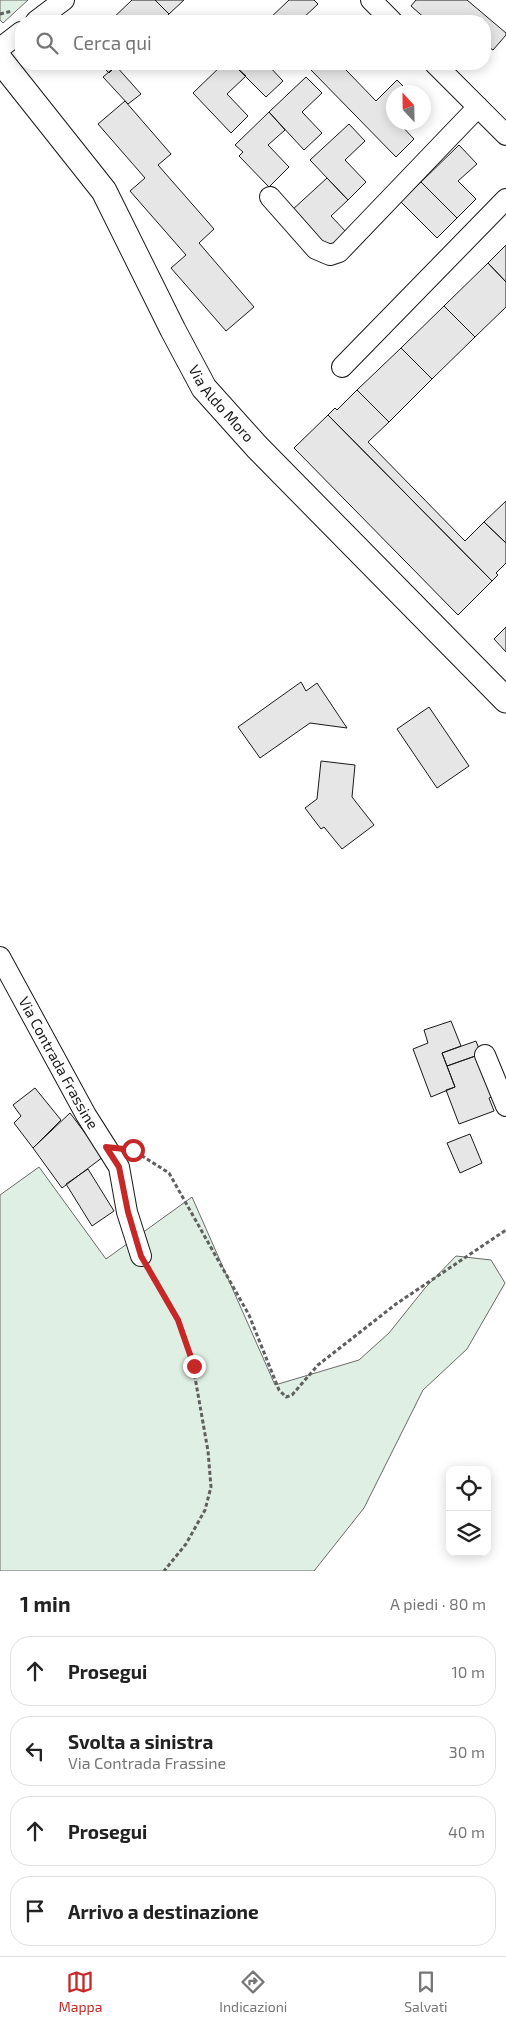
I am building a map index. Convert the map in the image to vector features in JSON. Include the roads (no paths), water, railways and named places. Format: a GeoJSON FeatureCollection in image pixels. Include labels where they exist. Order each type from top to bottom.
{"type":"FeatureCollection","features":[{"type":"Feature","properties":{"kind":"street"},"geometry":{"type":"LineString","coordinates":[[44,15],[64,0]]}},
{"type":"Feature","properties":{"kind":"street"},"geometry":{"type":"LineString","coordinates":[[371,0],[386,15]]}},
{"type":"Feature","properties":{"kind":"street"},"geometry":{"type":"LineString","coordinates":[[0,48],[15,37]]}},
{"type":"Feature","properties":{"kind":"street","name":"Via Aldo Moro"},"geometry":{"type":"LineString","coordinates":[[0,60],[104,191],[204,388],[257,447],[506,700]]}},
{"type":"Feature","properties":{"kind":"street"},"geometry":{"type":"LineString","coordinates":[[441,70],[506,135]]}},
{"type":"Feature","properties":{"kind":"street"},"geometry":{"type":"LineString","coordinates":[[270,197],[316,249],[330,255],[339,252],[478,107]]}},
{"type":"Feature","properties":{"kind":"street"},"geometry":{"type":"LineString","coordinates":[[342,367],[506,199]]}},
{"type":"Feature","properties":{"kind":"street","name":"Via Contrada Frassine"},"geometry":{"type":"LineString","coordinates":[[0,957],[86,1116],[119,1167],[128,1212],[141,1256]]}},
{"type":"Feature","properties":{"kind":"street"},"geometry":{"type":"LineString","coordinates":[[486,1055],[506,1106]]}}]}
